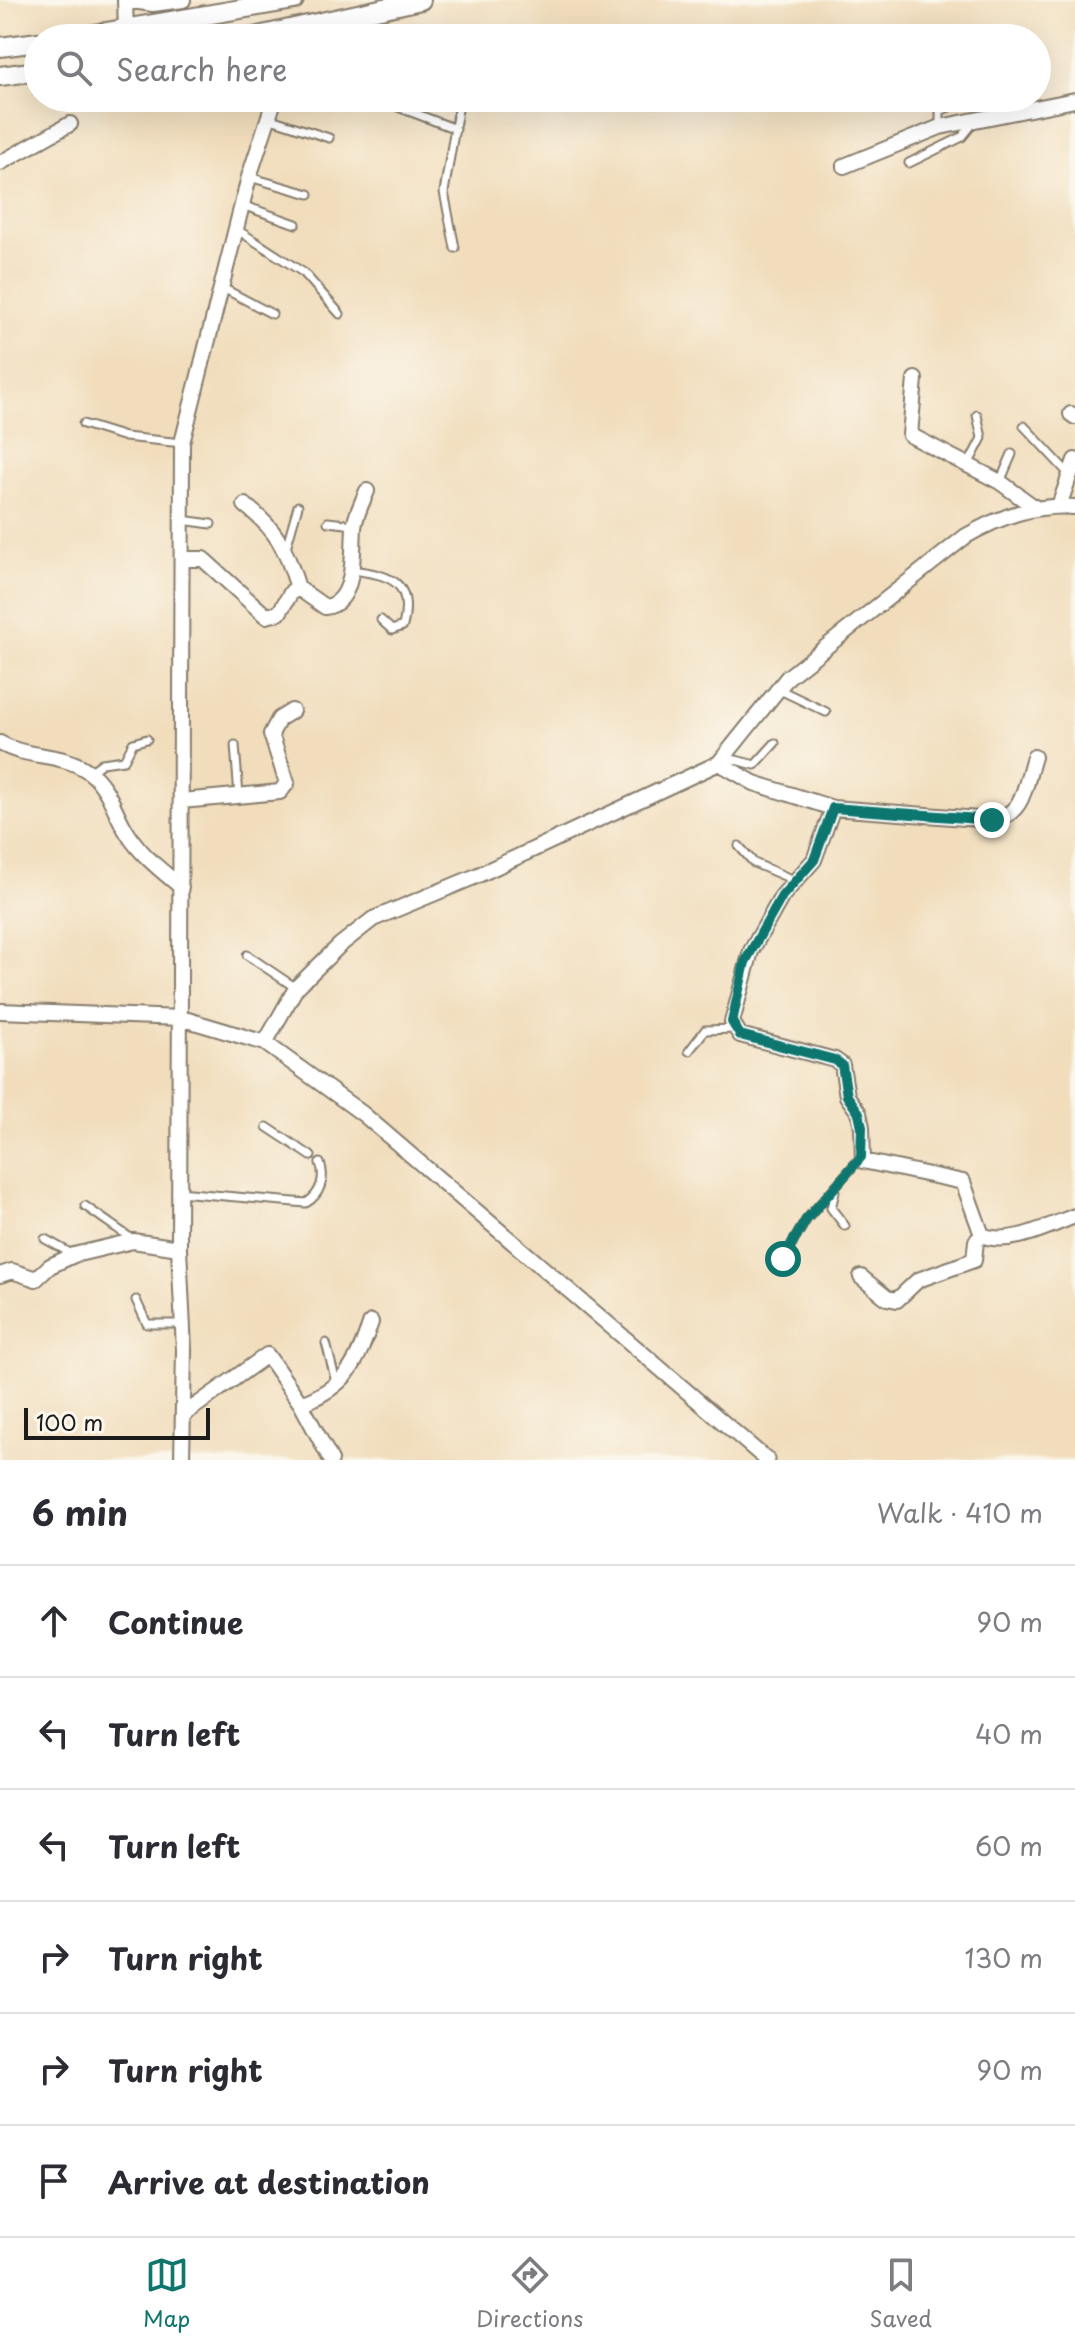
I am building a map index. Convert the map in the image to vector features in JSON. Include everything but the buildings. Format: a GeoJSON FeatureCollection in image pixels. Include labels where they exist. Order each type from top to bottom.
{"type":"FeatureCollection","features":[{"type":"Feature","properties":{"kind":"main road"},"geometry":{"type":"LineString","coordinates":[[164,24],[294,0]]}},
{"type":"Feature","properties":{"kind":"main road"},"geometry":{"type":"LineString","coordinates":[[344,24],[421,0]]}},
{"type":"Feature","properties":{"kind":"main road"},"geometry":{"type":"LineString","coordinates":[[0,47],[24,44]]}},
{"type":"Feature","properties":{"kind":"main road"},"geometry":{"type":"LineString","coordinates":[[0,76],[24,73]]}},
{"type":"Feature","properties":{"kind":"street"},"geometry":{"type":"LineString","coordinates":[[126,24],[125,0],[153,4],[183,0]]}},
{"type":"Feature","properties":{"kind":"street"},"geometry":{"type":"LineString","coordinates":[[1051,105],[1075,100]]}},
{"type":"Feature","properties":{"kind":"street"},"geometry":{"type":"LineString","coordinates":[[182,1460],[183,1324],[179,1192],[182,443],[249,177],[270,112]]}},
{"type":"Feature","properties":{"kind":"street"},"geometry":{"type":"LineString","coordinates":[[844,166],[940,127],[1013,112]]}},
{"type":"Feature","properties":{"kind":"street"},"geometry":{"type":"LineString","coordinates":[[0,163],[70,124]]}},
{"type":"Feature","properties":{"kind":"street"},"geometry":{"type":"LineString","coordinates":[[915,379],[910,435],[1000,482],[1034,507]]}},
{"type":"Feature","properties":{"kind":"street"},"geometry":{"type":"LineString","coordinates":[[1059,506],[1072,467]]}},
{"type":"Feature","properties":{"kind":"street"},"geometry":{"type":"LineString","coordinates":[[245,505],[264,520],[286,548],[298,588],[325,607],[334,606],[352,570],[354,525],[367,491]]}},
{"type":"Feature","properties":{"kind":"street"},"geometry":{"type":"LineString","coordinates":[[265,1043],[296,988],[340,945],[383,914],[474,877],[721,760],[778,689],[820,650],[966,536],[985,525],[1034,507],[1075,507]]}},
{"type":"Feature","properties":{"kind":"street"},"geometry":{"type":"LineString","coordinates":[[182,559],[203,559],[266,616],[279,613],[292,591],[298,588]]}},
{"type":"Feature","properties":{"kind":"street"},"geometry":{"type":"LineString","coordinates":[[181,801],[274,795],[285,788],[286,776],[271,734],[279,719],[292,711]]}},
{"type":"Feature","properties":{"kind":"street"},"geometry":{"type":"LineString","coordinates":[[0,743],[13,751],[67,760],[90,772],[106,790],[126,832],[142,853],[181,887]]}},
{"type":"Feature","properties":{"kind":"street"},"geometry":{"type":"LineString","coordinates":[[721,760],[754,783],[833,808],[969,819],[1003,818],[1018,807],[1034,757]]}},
{"type":"Feature","properties":{"kind":"street"},"geometry":{"type":"LineString","coordinates":[[833,808],[814,860],[782,896],[745,962],[732,1022],[734,1029],[740,1035],[835,1060],[842,1065],[847,1096],[859,1113],[862,1127],[862,1159],[963,1182],[982,1235],[989,1238],[1023,1234],[1075,1216]]}},
{"type":"Feature","properties":{"kind":"street"},"geometry":{"type":"LineString","coordinates":[[0,1011],[181,1018],[265,1043],[363,1114],[767,1460]]}},
{"type":"Feature","properties":{"kind":"street"},"geometry":{"type":"LineString","coordinates":[[861,1277],[887,1298],[897,1300],[922,1277],[974,1260],[976,1241],[982,1235]]}},
{"type":"Feature","properties":{"kind":"street"},"geometry":{"type":"LineString","coordinates":[[0,1275],[12,1271],[36,1279],[50,1266],[74,1255],[133,1241],[179,1248]]}},
{"type":"Feature","properties":{"kind":"street"},"geometry":{"type":"LineString","coordinates":[[301,1404],[337,1384],[357,1361],[371,1322]]}},
{"type":"Feature","properties":{"kind":"street"},"geometry":{"type":"LineString","coordinates":[[183,1415],[267,1355],[301,1404],[331,1460]]}},
{"type":"Feature","properties":{"kind":"lane"},"geometry":{"type":"LineString","coordinates":[[411,112],[456,129]]}},
{"type":"Feature","properties":{"kind":"lane"},"geometry":{"type":"LineString","coordinates":[[455,248],[444,192],[458,112]]}},
{"type":"Feature","properties":{"kind":"lane"},"geometry":{"type":"LineString","coordinates":[[940,112],[940,127]]}},
{"type":"Feature","properties":{"kind":"lane"},"geometry":{"type":"LineString","coordinates":[[268,118],[329,138]]}},
{"type":"Feature","properties":{"kind":"lane"},"geometry":{"type":"LineString","coordinates":[[909,163],[962,137],[977,119]]}},
{"type":"Feature","properties":{"kind":"lane"},"geometry":{"type":"LineString","coordinates":[[249,177],[309,194]]}},
{"type":"Feature","properties":{"kind":"lane"},"geometry":{"type":"LineString","coordinates":[[242,205],[296,224]]}},
{"type":"Feature","properties":{"kind":"lane"},"geometry":{"type":"LineString","coordinates":[[236,229],[304,273],[340,314]]}},
{"type":"Feature","properties":{"kind":"lane"},"geometry":{"type":"LineString","coordinates":[[221,287],[272,314]]}},
{"type":"Feature","properties":{"kind":"lane"},"geometry":{"type":"LineString","coordinates":[[968,465],[982,438],[977,415]]}},
{"type":"Feature","properties":{"kind":"lane"},"geometry":{"type":"LineString","coordinates":[[83,424],[125,437],[182,443]]}},
{"type":"Feature","properties":{"kind":"lane"},"geometry":{"type":"LineString","coordinates":[[1024,426],[1072,467]]}},
{"type":"Feature","properties":{"kind":"lane"},"geometry":{"type":"LineString","coordinates":[[1000,482],[1012,454]]}},
{"type":"Feature","properties":{"kind":"lane"},"geometry":{"type":"LineString","coordinates":[[286,548],[298,506]]}},
{"type":"Feature","properties":{"kind":"lane"},"geometry":{"type":"LineString","coordinates":[[182,520],[211,524]]}},
{"type":"Feature","properties":{"kind":"lane"},"geometry":{"type":"LineString","coordinates":[[328,522],[354,525]]}},
{"type":"Feature","properties":{"kind":"lane"},"geometry":{"type":"LineString","coordinates":[[352,570],[378,573],[396,580],[402,587],[406,613],[403,626],[392,630],[381,620]]}},
{"type":"Feature","properties":{"kind":"lane"},"geometry":{"type":"LineString","coordinates":[[778,689],[826,712]]}},
{"type":"Feature","properties":{"kind":"lane"},"geometry":{"type":"LineString","coordinates":[[90,772],[102,763],[124,760],[133,743],[147,739]]}},
{"type":"Feature","properties":{"kind":"lane"},"geometry":{"type":"LineString","coordinates":[[721,760],[755,765],[775,743]]}},
{"type":"Feature","properties":{"kind":"lane"},"geometry":{"type":"LineString","coordinates":[[235,745],[240,798]]}},
{"type":"Feature","properties":{"kind":"lane"},"geometry":{"type":"LineString","coordinates":[[739,846],[754,863],[796,881]]}},
{"type":"Feature","properties":{"kind":"lane"},"geometry":{"type":"LineString","coordinates":[[247,955],[296,988]]}},
{"type":"Feature","properties":{"kind":"lane"},"geometry":{"type":"LineString","coordinates":[[689,1051],[705,1030],[734,1029]]}},
{"type":"Feature","properties":{"kind":"lane"},"geometry":{"type":"LineString","coordinates":[[267,1127],[311,1156]]}},
{"type":"Feature","properties":{"kind":"lane"},"geometry":{"type":"LineString","coordinates":[[845,1226],[833,1213],[831,1199],[862,1159]]}},
{"type":"Feature","properties":{"kind":"lane"},"geometry":{"type":"LineString","coordinates":[[783,1259],[806,1220],[862,1159]]}},
{"type":"Feature","properties":{"kind":"lane"},"geometry":{"type":"LineString","coordinates":[[179,1192],[306,1203],[318,1192],[324,1173],[320,1163]]}},
{"type":"Feature","properties":{"kind":"lane"},"geometry":{"type":"LineString","coordinates":[[85,1206],[133,1241]]}},
{"type":"Feature","properties":{"kind":"lane"},"geometry":{"type":"LineString","coordinates":[[45,1239],[74,1255]]}},
{"type":"Feature","properties":{"kind":"lane"},"geometry":{"type":"LineString","coordinates":[[136,1300],[147,1324],[183,1324]]}},
{"type":"Feature","properties":{"kind":"lane"},"geometry":{"type":"LineString","coordinates":[[326,1343],[337,1384]]}},
{"type":"Feature","properties":{"kind":"route"},"geometry":{"type":"LineString","coordinates":[[783,1259],[806,1220],[861,1157],[862,1127],[859,1113],[844,1087],[842,1065],[835,1060],[740,1035],[734,1029],[732,1022],[745,962],[782,896],[814,860],[833,808],[992,820]]}}]}
